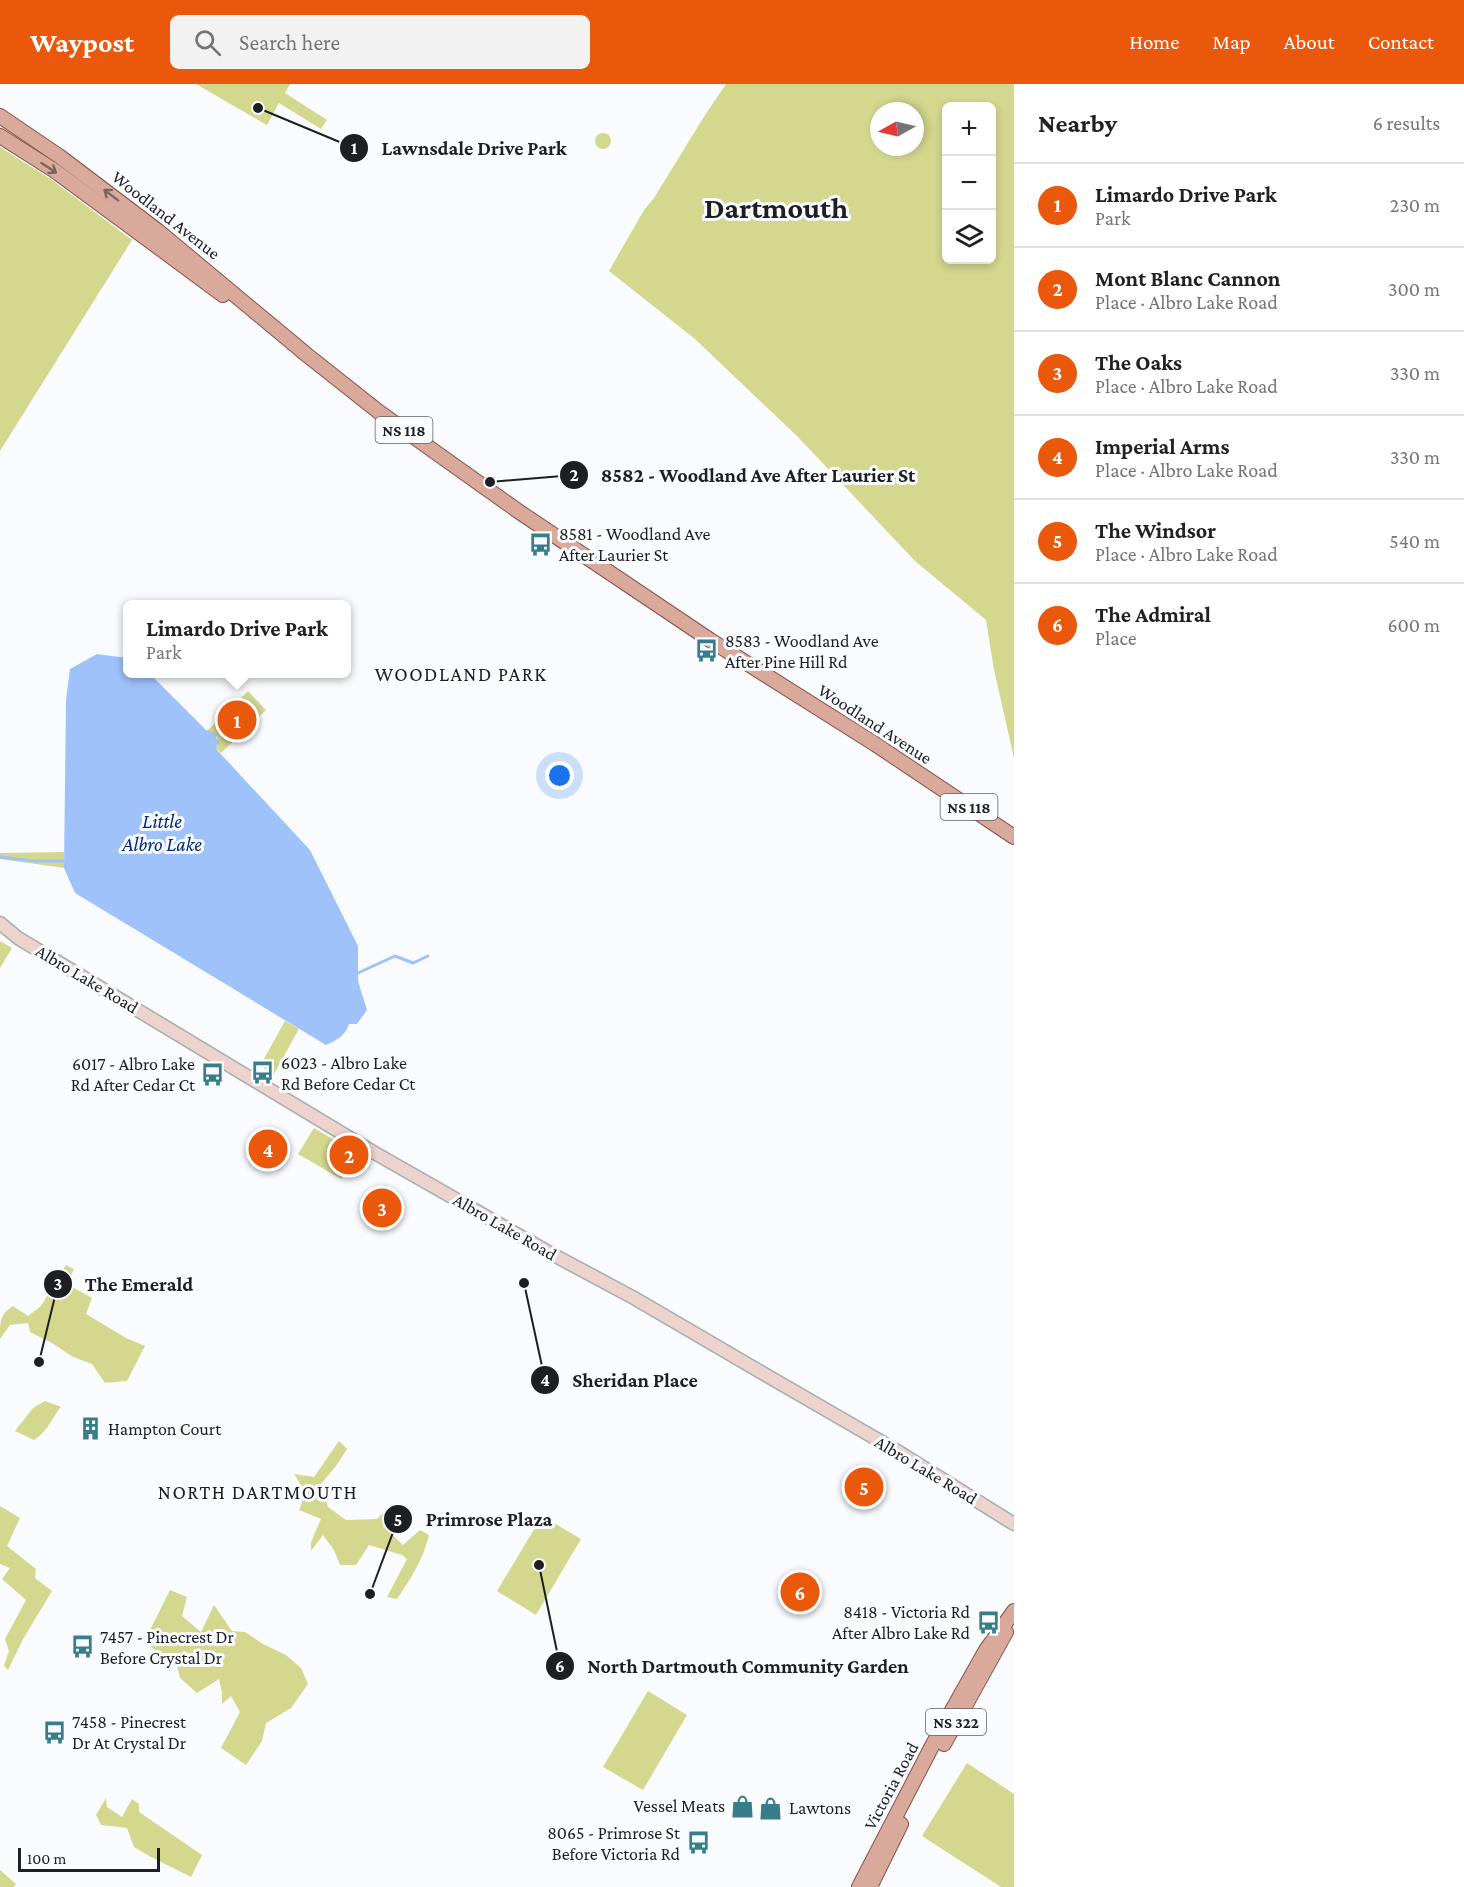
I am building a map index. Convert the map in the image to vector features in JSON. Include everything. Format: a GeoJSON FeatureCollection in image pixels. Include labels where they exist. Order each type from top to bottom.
{"type":"FeatureCollection","features":[{"type":"Feature","properties":{"kind":"main road","name":"Woodland Avenue"},"geometry":{"type":"LineString","coordinates":[[0,116],[59,156],[158,231],[380,412],[518,511],[710,640],[875,744],[1014,837]]}},
{"type":"Feature","properties":{"kind":"main road","name":"Woodland Avenue"},"geometry":{"type":"LineString","coordinates":[[0,136],[55,171],[303,351]]}},
{"type":"Feature","properties":{"kind":"main road","name":"Victoria Road"},"geometry":{"type":"LineString","coordinates":[[859,1887],[980,1659],[1014,1611]]}},
{"type":"Feature","properties":{"kind":"main road","name":"Victoria Road"},"geometry":{"type":"LineString","coordinates":[[870,1887],[940,1750],[995,1655],[1014,1617]]}},
{"type":"Feature","properties":{"kind":"street","name":"Albro Lake Road"},"geometry":{"type":"LineString","coordinates":[[0,923],[18,938],[373,1152],[721,1348],[899,1452],[1014,1524]]}},
{"type":"Feature","properties":{"kind":"green space"},"geometry":{"type":"Polygon","coordinates":[[[196,84],[290,84],[285,93],[327,120],[321,129],[279,103],[267,125],[196,84]]]}},
{"type":"Feature","properties":{"kind":"green space"},"geometry":{"type":"Polygon","coordinates":[[[726,84],[1014,84],[1014,758],[994,670],[986,620],[915,561],[798,437],[695,339],[609,271],[644,210],[654,198],[726,84]]]}},
{"type":"Feature","properties":{"kind":"green space"},"geometry":{"type":"Polygon","coordinates":[[[600,133],[606,133],[611,141],[609,147],[600,149],[595,144],[595,138],[600,133]]]}},
{"type":"Feature","properties":{"kind":"green space"},"geometry":{"type":"Polygon","coordinates":[[[0,147],[52,180],[132,240],[0,451],[0,147]]]}},
{"type":"Feature","properties":{"kind":"green space"},"geometry":{"type":"Polygon","coordinates":[[[248,691],[266,710],[221,753],[216,748],[217,736],[207,731],[248,691]]]}},
{"type":"Feature","properties":{"kind":"green space"},"geometry":{"type":"Polygon","coordinates":[[[64,852],[64,868],[0,859],[0,853],[64,852]]]}},
{"type":"Feature","properties":{"kind":"green space"},"geometry":{"type":"Polygon","coordinates":[[[0,941],[12,948],[0,968],[0,941]]]}},
{"type":"Feature","properties":{"kind":"green space"},"geometry":{"type":"Polygon","coordinates":[[[285,1021],[299,1029],[274,1074],[260,1066],[285,1021]]]}},
{"type":"Feature","properties":{"kind":"green space"},"geometry":{"type":"Polygon","coordinates":[[[314,1128],[357,1153],[341,1179],[298,1154],[314,1128]]]}},
{"type":"Feature","properties":{"kind":"green space"},"geometry":{"type":"Polygon","coordinates":[[[66,1265],[74,1269],[67,1284],[92,1298],[86,1314],[126,1338],[145,1346],[127,1381],[105,1383],[92,1364],[73,1357],[30,1332],[28,1323],[10,1325],[0,1339],[1,1323],[5,1312],[13,1306],[28,1316],[41,1306],[66,1265]]]}},
{"type":"Feature","properties":{"kind":"green space"},"geometry":{"type":"Polygon","coordinates":[[[45,1401],[61,1407],[43,1433],[34,1440],[15,1431],[33,1408],[45,1401]]]}},
{"type":"Feature","properties":{"kind":"green space"},"geometry":{"type":"Polygon","coordinates":[[[339,1441],[347,1449],[321,1484],[328,1507],[346,1520],[377,1519],[387,1509],[392,1513],[383,1526],[403,1545],[420,1530],[429,1535],[412,1576],[397,1599],[387,1597],[407,1559],[402,1555],[369,1545],[356,1565],[340,1565],[334,1550],[323,1535],[311,1551],[311,1542],[321,1519],[299,1510],[302,1491],[294,1474],[314,1477],[339,1441]]]}},
{"type":"Feature","properties":{"kind":"green space"},"geometry":{"type":"Polygon","coordinates":[[[0,1506],[20,1518],[7,1546],[36,1569],[35,1578],[52,1591],[23,1639],[8,1670],[4,1666],[9,1651],[5,1639],[26,1600],[2,1579],[10,1568],[0,1564],[0,1506]]]}},
{"type":"Feature","properties":{"kind":"green space"},"geometry":{"type":"Polygon","coordinates":[[[542,1516],[581,1539],[536,1615],[497,1591],[542,1516]]]}},
{"type":"Feature","properties":{"kind":"green space"},"geometry":{"type":"Polygon","coordinates":[[[170,1590],[187,1597],[182,1616],[201,1632],[214,1605],[232,1631],[245,1632],[286,1655],[301,1668],[308,1684],[291,1708],[266,1723],[262,1741],[246,1765],[221,1748],[240,1712],[231,1696],[222,1704],[219,1679],[197,1693],[180,1678],[177,1666],[144,1642],[170,1590]]]}},
{"type":"Feature","properties":{"kind":"green space"},"geometry":{"type":"Polygon","coordinates":[[[648,1691],[687,1715],[643,1790],[603,1767],[648,1691]]]}},
{"type":"Feature","properties":{"kind":"green space"},"geometry":{"type":"Polygon","coordinates":[[[967,1763],[1014,1794],[1014,1887],[1001,1887],[922,1836],[967,1763]]]}},
{"type":"Feature","properties":{"kind":"green space"},"geometry":{"type":"Polygon","coordinates":[[[106,1798],[107,1807],[122,1817],[132,1799],[139,1804],[139,1812],[202,1855],[191,1877],[134,1847],[127,1828],[101,1825],[96,1815],[106,1798]]]}},
{"type":"Feature","properties":{"kind":"green space"},"geometry":{"type":"Polygon","coordinates":[[[0,1870],[16,1884],[14,1887],[0,1887],[0,1870]]]}},
{"type":"Feature","properties":{"kind":"water","name":"Little Albro Lake"},"geometry":{"type":"Polygon","coordinates":[[[97,654],[123,657],[123,678],[154,678],[206,730],[217,735],[216,738],[220,743],[216,746],[217,750],[310,850],[358,946],[358,981],[367,1010],[357,1024],[349,1024],[343,1035],[326,1045],[75,893],[64,868],[66,700],[70,669],[97,654]]]}},
{"type":"Feature","properties":{"kind":"waterway"},"geometry":{"type":"LineString","coordinates":[[0,857],[35,861],[64,861]]}},
{"type":"Feature","properties":{"kind":"waterway"},"geometry":{"type":"LineString","coordinates":[[358,973],[395,956],[413,963],[428,956]]}},
{"type":"Feature","properties":{"kind":"place","name":"Lawnsdale Drive Park"},"geometry":{"type":"Point","coordinates":[258,108]}},
{"type":"Feature","properties":{"kind":"place","name":"8582 - Woodland Ave After Laurier St"},"geometry":{"type":"Point","coordinates":[490,482]}},
{"type":"Feature","properties":{"kind":"place","name":"8581 - Woodland Ave After Laurier St"},"geometry":{"type":"Point","coordinates":[541,544]}},
{"type":"Feature","properties":{"kind":"place","name":"8583 - Woodland Ave After Pine Hill Rd"},"geometry":{"type":"Point","coordinates":[707,651]}},
{"type":"Feature","properties":{"kind":"place","name":"Limardo Drive Park"},"geometry":{"type":"Point","coordinates":[237,720]}},
{"type":"Feature","properties":{"kind":"place","name":"6023 - Albro Lake Rd Before Cedar Ct"},"geometry":{"type":"Point","coordinates":[263,1073]}},
{"type":"Feature","properties":{"kind":"place","name":"6017 - Albro Lake Rd After Cedar Ct"},"geometry":{"type":"Point","coordinates":[213,1074]}},
{"type":"Feature","properties":{"kind":"place","name":"Imperial Arms"},"geometry":{"type":"Point","coordinates":[268,1149]}},
{"type":"Feature","properties":{"kind":"place","name":"Mont Blanc Cannon"},"geometry":{"type":"Point","coordinates":[349,1155]}},
{"type":"Feature","properties":{"kind":"place","name":"The Oaks"},"geometry":{"type":"Point","coordinates":[382,1208]}},
{"type":"Feature","properties":{"kind":"place","name":"Sheridan Place"},"geometry":{"type":"Point","coordinates":[524,1283]}},
{"type":"Feature","properties":{"kind":"place","name":"The Emerald"},"geometry":{"type":"Point","coordinates":[39,1362]}},
{"type":"Feature","properties":{"kind":"place","name":"Hampton Court"},"geometry":{"type":"Point","coordinates":[90,1429]}},
{"type":"Feature","properties":{"kind":"place","name":"The Windsor"},"geometry":{"type":"Point","coordinates":[864,1487]}},
{"type":"Feature","properties":{"kind":"place","name":"North Dartmouth Community Garden"},"geometry":{"type":"Point","coordinates":[539,1565]}},
{"type":"Feature","properties":{"kind":"place","name":"The Admiral"},"geometry":{"type":"Point","coordinates":[800,1592]}},
{"type":"Feature","properties":{"kind":"place","name":"Primrose Plaza"},"geometry":{"type":"Point","coordinates":[370,1594]}},
{"type":"Feature","properties":{"kind":"place","name":"8418 - Victoria Rd After Albro Lake Rd"},"geometry":{"type":"Point","coordinates":[988,1622]}},
{"type":"Feature","properties":{"kind":"place","name":"7457 - Pinecrest Dr Before Crystal Dr"},"geometry":{"type":"Point","coordinates":[82,1647]}},
{"type":"Feature","properties":{"kind":"place","name":"7458 - Pinecrest Dr At Crystal Dr"},"geometry":{"type":"Point","coordinates":[54,1732]}},
{"type":"Feature","properties":{"kind":"place","name":"Vessel Meats"},"geometry":{"type":"Point","coordinates":[743,1806]}},
{"type":"Feature","properties":{"kind":"place","name":"Lawtons"},"geometry":{"type":"Point","coordinates":[771,1808]}},
{"type":"Feature","properties":{"kind":"place","name":"8065 - Primrose St Before Victoria Rd"},"geometry":{"type":"Point","coordinates":[698,1843]}},
{"type":"Feature","properties":{"kind":"district","name":"Dartmouth"},"geometry":{"type":"Point","coordinates":[776,207]}},
{"type":"Feature","properties":{"kind":"district","name":"WOODLAND PARK"},"geometry":{"type":"Point","coordinates":[461,674]}},
{"type":"Feature","properties":{"kind":"district","name":"NORTH DARTMOUTH"},"geometry":{"type":"Point","coordinates":[258,1492]}}]}
